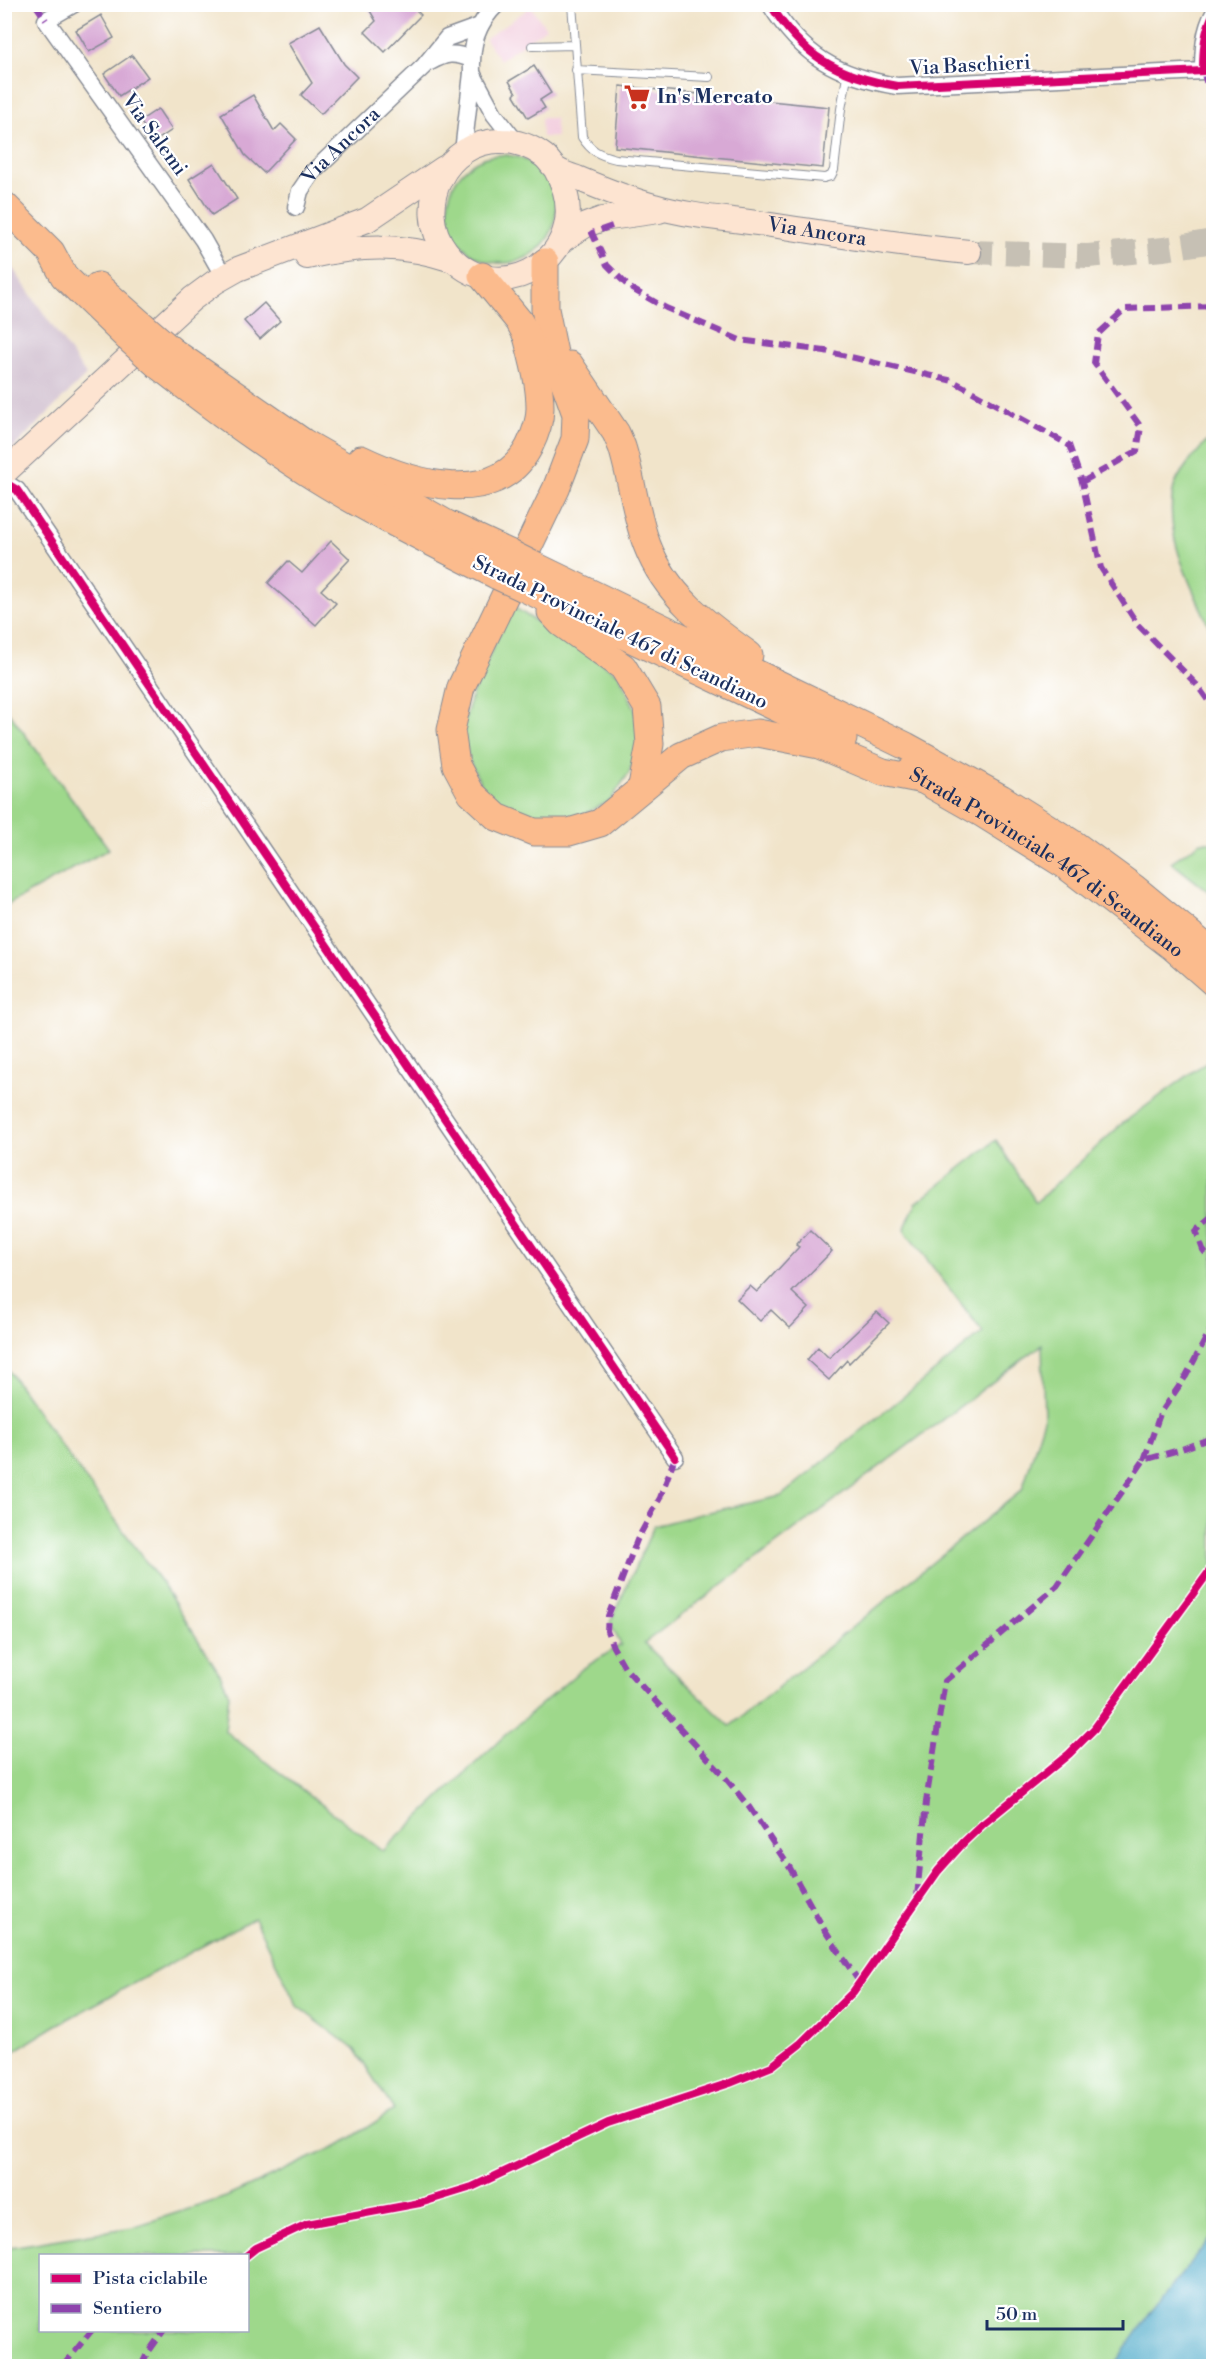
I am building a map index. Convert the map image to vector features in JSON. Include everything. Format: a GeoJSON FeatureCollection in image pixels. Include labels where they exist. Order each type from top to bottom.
{"type":"FeatureCollection","features":[{"type":"Feature","properties":{"kind":"main road"},"geometry":{"type":"LineString","coordinates":[[4,474],[192,299],[224,277],[238,269],[367,220],[454,159],[488,142],[516,142],[531,148],[545,157],[556,170],[568,196],[569,211],[562,240]]}},
{"type":"Feature","properties":{"kind":"main road"},"geometry":{"type":"LineString","coordinates":[[453,260],[440,242],[432,220],[435,187],[454,159]]}},
{"type":"Feature","properties":{"kind":"main road"},"geometry":{"type":"LineString","coordinates":[[556,170],[608,191],[666,210]]}},
{"type":"Feature","properties":{"kind":"main road","name":"Strada Provinciale 467 di Scandiano"},"geometry":{"type":"LineString","coordinates":[[4,205],[51,252],[64,276],[166,358],[207,403],[316,478],[427,540],[503,564]]}},
{"type":"Feature","properties":{"kind":"main road"},"geometry":{"type":"LineString","coordinates":[[224,277],[348,248],[384,246],[428,252],[453,260],[482,276],[515,277],[531,271],[544,262],[562,240],[586,225],[602,219],[666,210]]}},
{"type":"Feature","properties":{"kind":"main road","name":"Via Ancora"},"geometry":{"type":"LineString","coordinates":[[666,210],[925,248],[969,252]]}},
{"type":"Feature","properties":{"kind":"main road"},"geometry":{"type":"LineString","coordinates":[[544,262],[545,309],[554,353],[576,414],[575,439],[561,477],[461,687],[451,730],[456,765],[471,793],[497,817],[534,832],[569,832],[600,823],[681,756],[721,738],[758,733],[819,745],[883,772],[924,780]]}},
{"type":"Feature","properties":{"kind":"main road"},"geometry":{"type":"LineString","coordinates":[[482,276],[519,321],[548,373],[560,405],[564,435],[561,477]]}},
{"type":"Feature","properties":{"kind":"main road"},"geometry":{"type":"LineString","coordinates":[[545,309],[575,375],[616,433],[622,447],[646,544],[660,574],[687,607],[796,691]]}},
{"type":"Feature","properties":{"kind":"main road"},"geometry":{"type":"LineString","coordinates":[[303,442],[334,447],[372,465],[421,480],[465,487],[487,484],[508,471],[524,457],[536,433],[540,410],[537,374],[527,336]]}},
{"type":"Feature","properties":{"kind":"main road","name":"Strada Provinciale 467 di Scandiano"},"geometry":{"type":"LineString","coordinates":[[166,358],[303,442],[447,524],[531,583],[924,780],[1065,865],[1174,948],[1214,983]]}},
{"type":"Feature","properties":{"kind":"main road"},"geometry":{"type":"LineString","coordinates":[[531,583],[561,623],[623,667],[647,707],[650,744],[642,786]]}},
{"type":"Feature","properties":{"kind":"main road","name":"Strada Provinciale 467 di Scandiano"},"geometry":{"type":"LineString","coordinates":[[531,583],[796,691],[906,746],[1039,821],[1134,888],[1214,954]]}},
{"type":"Feature","properties":{"kind":"street","name":"Via Salemi"},"geometry":{"type":"LineString","coordinates":[[74,4],[46,20],[203,240],[224,277]]}},
{"type":"Feature","properties":{"kind":"street"},"geometry":{"type":"LineString","coordinates":[[454,159],[472,66],[474,39],[488,13],[497,4]]}},
{"type":"Feature","properties":{"kind":"street","name":"Via Baschieri"},"geometry":{"type":"LineString","coordinates":[[770,4],[786,30],[825,64],[875,82],[897,86],[1203,71],[1203,51],[1210,20],[1214,14]]}},
{"type":"Feature","properties":{"kind":"street","name":"Via Ancora"},"geometry":{"type":"LineString","coordinates":[[296,207],[300,191],[313,172],[424,66],[447,38],[480,26]]}},
{"type":"Feature","properties":{"kind":"street","name":"Via Ancora"},"geometry":{"type":"LineString","coordinates":[[424,66],[445,54],[454,53],[472,66]]}},
{"type":"Feature","properties":{"kind":"street"},"geometry":{"type":"LineString","coordinates":[[472,66],[494,114],[516,142]]}},
{"type":"Feature","properties":{"kind":"street"},"geometry":{"type":"LineString","coordinates":[[4,482],[17,490],[675,1457]]}},
{"type":"Feature","properties":{"kind":"lane"},"geometry":{"type":"LineString","coordinates":[[572,4],[582,137],[589,148],[599,155],[616,159],[824,178],[831,176],[834,170],[848,72]]}},
{"type":"Feature","properties":{"kind":"lane"},"geometry":{"type":"LineString","coordinates":[[532,46],[574,45]]}},
{"type":"Feature","properties":{"kind":"lane"},"geometry":{"type":"LineString","coordinates":[[576,70],[709,77]]}},
{"type":"Feature","properties":{"kind":"shaded area"},"geometry":{"type":"Polygon","coordinates":[[[531,7],[546,28],[500,60],[485,39],[531,7]]]}},
{"type":"Feature","properties":{"kind":"shaded area"},"geometry":{"type":"Polygon","coordinates":[[[541,118],[555,118],[556,137],[542,137],[541,118]]]}},
{"type":"Feature","properties":{"kind":"shaded area"},"geometry":{"type":"Polygon","coordinates":[[[5,257],[86,375],[4,456],[5,257]]]}},
{"type":"Feature","properties":{"kind":"green space"},"geometry":{"type":"Polygon","coordinates":[[[502,155],[523,159],[540,171],[552,188],[556,209],[552,230],[540,247],[523,259],[502,263],[481,259],[464,247],[452,230],[448,209],[452,188],[464,171],[481,159],[502,155]]]}},
{"type":"Feature","properties":{"kind":"green space"},"geometry":{"type":"Polygon","coordinates":[[[1213,435],[1213,636],[1183,566],[1173,529],[1171,510],[1173,491],[1179,476],[1213,435]]]}},
{"type":"Feature","properties":{"kind":"green space"},"geometry":{"type":"Polygon","coordinates":[[[512,606],[619,674],[635,709],[641,740],[629,773],[610,801],[578,817],[544,822],[511,813],[484,790],[469,760],[462,729],[473,692],[512,606]]]}},
{"type":"Feature","properties":{"kind":"green space"},"geometry":{"type":"Polygon","coordinates":[[[4,706],[109,849],[5,906],[4,906],[4,706]]]}},
{"type":"Feature","properties":{"kind":"green space"},"geometry":{"type":"Polygon","coordinates":[[[1201,842],[1213,842],[1213,895],[1171,862],[1201,842]]]}},
{"type":"Feature","properties":{"kind":"green space"},"geometry":{"type":"Polygon","coordinates":[[[1213,1057],[1213,2235],[1151,2312],[1113,2366],[5,2366],[5,2248],[133,2227],[226,2197],[343,2143],[394,2110],[355,2050],[297,2006],[254,1918],[55,2026],[5,2057],[4,1364],[163,1585],[220,1674],[229,1694],[225,1731],[383,1851],[503,1737],[582,1669],[621,1645],[610,1623],[654,1526],[781,1496],[983,1332],[904,1230],[916,1203],[996,1140],[1036,1202],[1123,1123],[1213,1057]],[[1042,1345],[644,1643],[730,1726],[1022,1490],[1044,1419],[1042,1345]]]}},
{"type":"Feature","properties":{"kind":"water"},"geometry":{"type":"Polygon","coordinates":[[[1213,2235],[1213,2366],[1113,2366],[1151,2312],[1213,2235]]]}},
{"type":"Feature","properties":{"kind":"building"},"geometry":{"type":"Polygon","coordinates":[[[366,4],[410,4],[421,15],[385,52],[365,32],[376,21],[366,4]]]}},
{"type":"Feature","properties":{"kind":"building"},"geometry":{"type":"Polygon","coordinates":[[[101,15],[114,38],[89,52],[76,30],[101,15]]]}},
{"type":"Feature","properties":{"kind":"building"},"geometry":{"type":"Polygon","coordinates":[[[320,25],[344,64],[357,77],[321,114],[301,95],[312,83],[288,43],[320,25]]]}},
{"type":"Feature","properties":{"kind":"building"},"geometry":{"type":"Polygon","coordinates":[[[132,55],[148,77],[119,96],[104,74],[132,55]]]}},
{"type":"Feature","properties":{"kind":"building"},"geometry":{"type":"Polygon","coordinates":[[[534,66],[551,93],[540,100],[545,108],[528,118],[514,95],[516,93],[509,81],[534,66]]]}},
{"type":"Feature","properties":{"kind":"building"},"geometry":{"type":"Polygon","coordinates":[[[620,86],[829,107],[823,168],[615,147],[620,86]]]}},
{"type":"Feature","properties":{"kind":"building"},"geometry":{"type":"Polygon","coordinates":[[[253,95],[274,131],[281,124],[296,139],[264,173],[245,155],[221,114],[253,95]]]}},
{"type":"Feature","properties":{"kind":"building"},"geometry":{"type":"Polygon","coordinates":[[[158,109],[172,130],[154,142],[140,121],[158,109]]]}},
{"type":"Feature","properties":{"kind":"building"},"geometry":{"type":"Polygon","coordinates":[[[214,163],[237,199],[212,215],[189,179],[214,163]]]}},
{"type":"Feature","properties":{"kind":"building"},"geometry":{"type":"Polygon","coordinates":[[[264,303],[280,321],[260,339],[244,321],[264,303]]]}},
{"type":"Feature","properties":{"kind":"building"},"geometry":{"type":"Polygon","coordinates":[[[331,541],[350,559],[321,590],[336,603],[316,625],[268,583],[288,561],[302,573],[331,541]]]}},
{"type":"Feature","properties":{"kind":"building"},"geometry":{"type":"Polygon","coordinates":[[[810,1230],[832,1251],[792,1292],[809,1308],[790,1328],[771,1310],[760,1321],[737,1299],[750,1286],[757,1292],[799,1247],[796,1245],[810,1230]]]}},
{"type":"Feature","properties":{"kind":"building"},"geometry":{"type":"Polygon","coordinates":[[[877,1312],[889,1323],[849,1363],[847,1360],[829,1380],[807,1360],[818,1347],[829,1358],[877,1312]]]}},
{"type":"Feature","properties":{"kind":"tunnel"},"geometry":{"type":"LineString","coordinates":[[969,252],[1088,256],[1164,249],[1214,241]]}},
{"type":"Feature","properties":{"kind":"marked path"},"geometry":{"type":"LineString","coordinates":[[35,4],[46,20]]}},
{"type":"Feature","properties":{"kind":"marked path"},"geometry":{"type":"LineString","coordinates":[[1203,71],[1214,109]]}},
{"type":"Feature","properties":{"kind":"marked path"},"geometry":{"type":"LineString","coordinates":[[612,226],[592,233],[607,265],[630,288],[666,308],[740,340],[825,351],[953,381],[1069,445],[1082,482],[1101,568],[1138,625],[1197,685],[1214,709]]}},
{"type":"Feature","properties":{"kind":"marked path"},"geometry":{"type":"LineString","coordinates":[[1082,482],[1137,451],[1141,427],[1094,363],[1098,334],[1125,309],[1214,306]]}},
{"type":"Feature","properties":{"kind":"marked path"},"geometry":{"type":"LineString","coordinates":[[1214,1216],[1196,1231],[1203,1250],[1214,1264]]}},
{"type":"Feature","properties":{"kind":"marked path"},"geometry":{"type":"LineString","coordinates":[[1144,1460],[1160,1414],[1186,1376],[1214,1323]]}},
{"type":"Feature","properties":{"kind":"marked path"},"geometry":{"type":"LineString","coordinates":[[917,1897],[926,1802],[945,1681],[1057,1586],[1144,1460],[1214,1437]]}},
{"type":"Feature","properties":{"kind":"marked path"},"geometry":{"type":"LineString","coordinates":[[675,1457],[660,1498],[637,1540],[608,1616],[607,1631],[625,1668],[724,1776],[749,1807],[790,1868],[825,1931],[860,1983]]}},
{"type":"Feature","properties":{"kind":"marked path"},"geometry":{"type":"LineString","coordinates":[[63,2366],[90,2332]]}},
{"type":"Feature","properties":{"kind":"marked path"},"geometry":{"type":"LineString","coordinates":[[141,2366],[163,2332]]}},
{"type":"Feature","properties":{"kind":"cycle path"},"geometry":{"type":"LineString","coordinates":[[770,4],[795,37],[823,61],[856,76],[897,86],[1203,71],[1206,34],[1214,13]]}},
{"type":"Feature","properties":{"kind":"cycle path"},"geometry":{"type":"LineString","coordinates":[[4,482],[17,490],[675,1457]]}},
{"type":"Feature","properties":{"kind":"cycle path"},"geometry":{"type":"LineString","coordinates":[[248,2254],[256,2248],[307,2224],[420,2203],[472,2187],[608,2123],[730,2083],[772,2066],[800,2044],[853,1992],[938,1871],[964,1842],[1069,1754],[1094,1729],[1214,1565]]}},
{"type":"Feature","properties":{"kind":"place","name":"In's Mercato"},"geometry":{"type":"Point","coordinates":[637,97]}}]}
